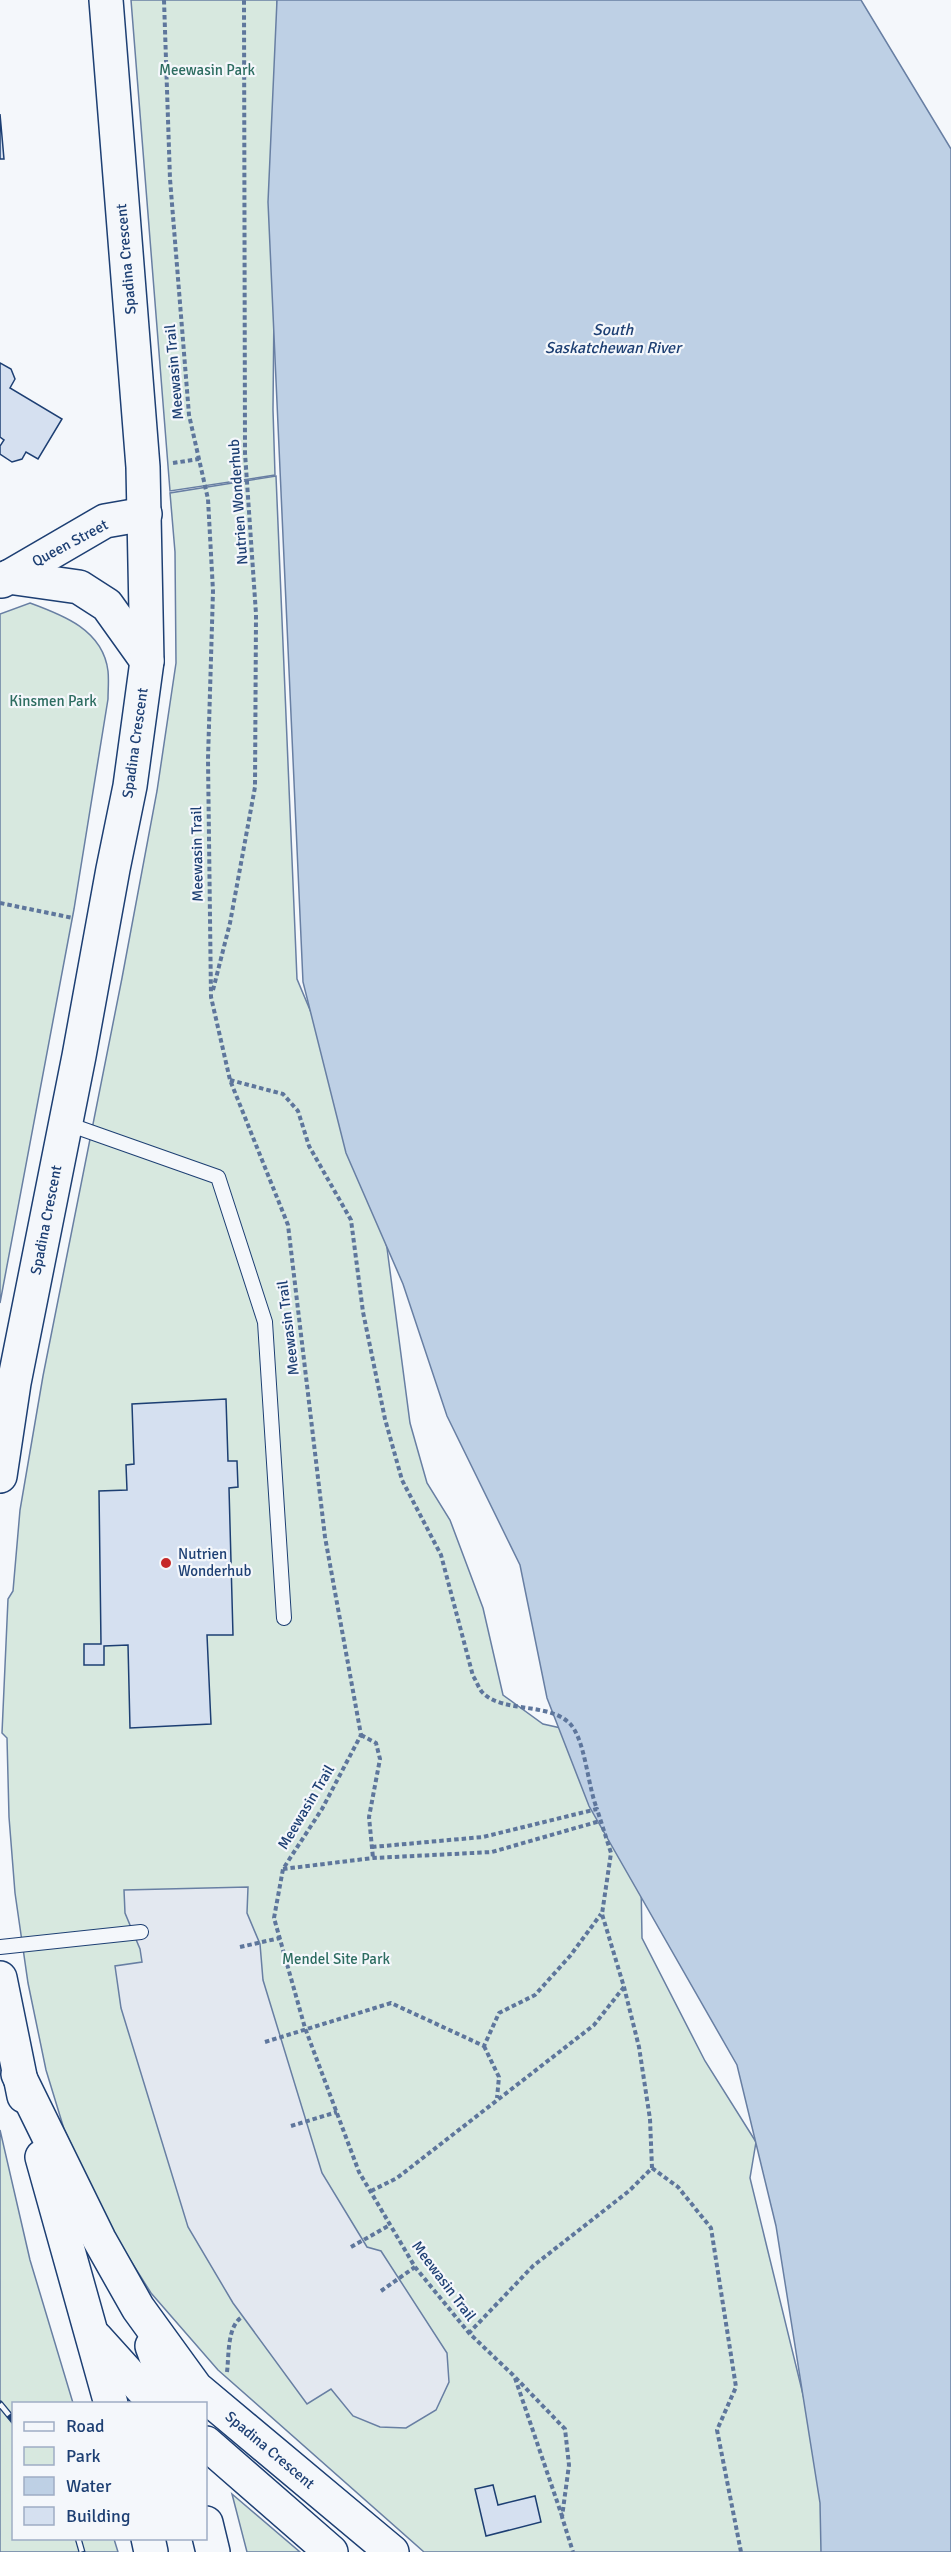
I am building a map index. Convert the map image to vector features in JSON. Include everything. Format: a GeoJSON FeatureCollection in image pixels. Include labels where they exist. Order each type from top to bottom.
{"type":"FeatureCollection","features":[{"type":"Feature","properties":{"kind":"street","name":"Spadina Crescent"},"geometry":{"type":"LineString","coordinates":[[0,1476],[14,1383],[80,1056],[112,869],[130,786],[147,661],[145,514],[106,0]]}},
{"type":"Feature","properties":{"kind":"street","name":"Queen Street"},"geometry":{"type":"LineString","coordinates":[[4,580],[105,521],[145,514]]}},
{"type":"Feature","properties":{"kind":"street"},"geometry":{"type":"LineString","coordinates":[[4,580],[79,587],[107,605],[147,661]]}},
{"type":"Feature","properties":{"kind":"street","name":"Spadina Crescent"},"geometry":{"type":"LineString","coordinates":[[0,1978],[18,2074],[111,2402]]}},
{"type":"Feature","properties":{"kind":"street","name":"Spadina Crescent"},"geometry":{"type":"LineString","coordinates":[[18,2074],[99,2239],[138,2308],[196,2388],[392,2552]]}},
{"type":"Feature","properties":{"kind":"street","name":"Spadina Crescent"},"geometry":{"type":"LineString","coordinates":[[138,2308],[173,2402]]}},
{"type":"Feature","properties":{"kind":"street","name":"Spadina Crescent"},"geometry":{"type":"LineString","coordinates":[[93,2334],[143,2390],[158,2402]]}},
{"type":"Feature","properties":{"kind":"street"},"geometry":{"type":"LineString","coordinates":[[207,2445],[331,2552]]}},
{"type":"Feature","properties":{"kind":"street"},"geometry":{"type":"LineString","coordinates":[[207,2527],[213,2552]]}},
{"type":"Feature","properties":{"kind":"lane"},"geometry":{"type":"LineString","coordinates":[[65,1123],[218,1177],[265,1322],[284,1617]]}},
{"type":"Feature","properties":{"kind":"lane"},"geometry":{"type":"LineString","coordinates":[[0,1947],[141,1932]]}},
{"type":"Feature","properties":{"kind":"path","name":"Meewasin Trail"},"geometry":{"type":"LineString","coordinates":[[164,0],[170,179],[188,403],[208,499],[213,591],[208,759],[211,997],[230,1080],[288,1226],[325,1537],[361,1735],[322,1809],[282,1869],[274,1918],[305,2028],[359,2172],[415,2267],[469,2333],[565,2429],[569,2465],[562,2517],[573,2552]]}},
{"type":"Feature","properties":{"kind":"path","name":"Nutrien Wonderhub"},"geometry":{"type":"LineString","coordinates":[[211,997],[230,923],[255,787],[256,614],[245,453],[244,0]]}},
{"type":"Feature","properties":{"kind":"path"},"geometry":{"type":"LineString","coordinates":[[0,903],[79,919]]}},
{"type":"Feature","properties":{"kind":"path"},"geometry":{"type":"LineString","coordinates":[[230,1080],[283,1094],[298,1111],[309,1146],[351,1220],[363,1312],[385,1419],[402,1480],[441,1555],[473,1676],[482,1692],[493,1699],[559,1715],[574,1728],[580,1743],[589,1789],[611,1853],[602,1914],[639,2048],[650,2119],[652,2168],[629,2191],[533,2266],[469,2333]]}},
{"type":"Feature","properties":{"kind":"path"},"geometry":{"type":"LineString","coordinates":[[361,1735],[376,1743],[380,1759],[369,1817],[373,1858]]}},
{"type":"Feature","properties":{"kind":"path"},"geometry":{"type":"LineString","coordinates":[[372,1847],[483,1838],[597,1809]]}},
{"type":"Feature","properties":{"kind":"path"},"geometry":{"type":"LineString","coordinates":[[282,1869],[373,1858],[492,1852],[600,1821]]}},
{"type":"Feature","properties":{"kind":"path"},"geometry":{"type":"LineString","coordinates":[[484,2046],[499,2013],[535,1995],[570,1956],[602,1914]]}},
{"type":"Feature","properties":{"kind":"path"},"geometry":{"type":"LineString","coordinates":[[240,1947],[280,1938]]}},
{"type":"Feature","properties":{"kind":"path"},"geometry":{"type":"LineString","coordinates":[[371,2192],[397,2178],[497,2098],[594,2025],[624,1987]]}},
{"type":"Feature","properties":{"kind":"path"},"geometry":{"type":"LineString","coordinates":[[265,2042],[391,2002],[484,2046],[499,2077],[497,2098]]}},
{"type":"Feature","properties":{"kind":"path"},"geometry":{"type":"LineString","coordinates":[[291,2127],[337,2112]]}},
{"type":"Feature","properties":{"kind":"path"},"geometry":{"type":"LineString","coordinates":[[652,2168],[678,2187],[711,2228],[736,2387],[717,2430],[741,2552]]}},
{"type":"Feature","properties":{"kind":"path"},"geometry":{"type":"LineString","coordinates":[[351,2247],[390,2225]]}},
{"type":"Feature","properties":{"kind":"path"},"geometry":{"type":"LineString","coordinates":[[381,2291],[415,2267]]}},
{"type":"Feature","properties":{"kind":"path"},"geometry":{"type":"LineString","coordinates":[[224,2412],[232,2333],[237,2320],[242,2317]]}},
{"type":"Feature","properties":{"kind":"path"},"geometry":{"type":"LineString","coordinates":[[513,2375],[562,2517]]}},
{"type":"Feature","properties":{"kind":"green space","name":"Meewasin Park"},"geometry":{"type":"Polygon","coordinates":[[[131,0],[277,0],[273,410],[275,475],[170,491],[131,0]]]}},
{"type":"Feature","properties":{"kind":"green space","name":"Mendel Site Park"},"geometry":{"type":"Polygon","coordinates":[[[276,476],[297,979],[366,1143],[387,1248],[410,1423],[427,1483],[450,1520],[483,1608],[503,1695],[543,1724],[592,1735],[641,1881],[642,1938],[705,2061],[756,2142],[750,2178],[833,2517],[836,2552],[424,2552],[218,2370],[151,2293],[112,2231],[64,2129],[46,2070],[28,1983],[15,1893],[9,1817],[7,1738],[2,1733],[8,1599],[13,1591],[20,1510],[43,1376],[157,791],[176,663],[175,552],[170,493],[276,476]]]}},
{"type":"Feature","properties":{"kind":"green space","name":"Kinsmen Park"},"geometry":{"type":"Polygon","coordinates":[[[30,603],[68,619],[90,635],[105,657],[108,671],[108,699],[74,909],[0,1303],[0,614],[30,603]]]}},
{"type":"Feature","properties":{"kind":"green space"},"geometry":{"type":"Polygon","coordinates":[[[0,2130],[30,2260],[73,2402],[12,2402],[12,2540],[114,2540],[118,2552],[0,2552],[0,2130]]]}},
{"type":"Feature","properties":{"kind":"green space"},"geometry":{"type":"Polygon","coordinates":[[[232,2494],[300,2552],[247,2552],[232,2494]]]}},
{"type":"Feature","properties":{"kind":"shaded area"},"geometry":{"type":"Polygon","coordinates":[[[248,1887],[247,1913],[260,1944],[263,1980],[322,2173],[367,2247],[381,2251],[447,2353],[449,2382],[436,2410],[406,2428],[380,2427],[353,2416],[331,2389],[307,2404],[233,2303],[188,2227],[121,2008],[115,1966],[142,1962],[140,1949],[125,1913],[124,1890],[248,1887]]]}},
{"type":"Feature","properties":{"kind":"water","name":"South Saskatchewan River"},"geometry":{"type":"Polygon","coordinates":[[[277,0],[861,0],[951,149],[951,2552],[821,2552],[820,2503],[776,2226],[737,2065],[589,1806],[547,1698],[520,1565],[447,1416],[403,1284],[346,1153],[303,982],[268,202],[277,0]]]}},
{"type":"Feature","properties":{"kind":"building"},"geometry":{"type":"Polygon","coordinates":[[[0,114],[4,159],[0,159],[0,114]]]}},
{"type":"Feature","properties":{"kind":"building"},"geometry":{"type":"Polygon","coordinates":[[[0,363],[11,369],[15,379],[10,388],[62,419],[38,459],[26,452],[22,459],[12,462],[0,454],[0,446],[4,440],[0,437],[0,363]]]}},
{"type":"Feature","properties":{"kind":"building","name":"Nutrien Wonderhub"},"geometry":{"type":"Polygon","coordinates":[[[226,1399],[228,1461],[237,1461],[238,1487],[229,1488],[233,1635],[207,1635],[211,1724],[130,1728],[128,1645],[104,1646],[104,1665],[84,1665],[84,1644],[101,1644],[99,1491],[127,1490],[126,1465],[134,1464],[132,1404],[226,1399]]]}},
{"type":"Feature","properties":{"kind":"building"},"geometry":{"type":"Polygon","coordinates":[[[493,2485],[498,2505],[535,2496],[541,2522],[486,2536],[475,2489],[493,2485]]]}},
{"type":"Feature","properties":{"kind":"railway"},"geometry":{"type":"LineString","coordinates":[[0,2404],[12,2419]]}},
{"type":"Feature","properties":{"kind":"railway"},"geometry":{"type":"LineString","coordinates":[[79,2540],[82,2552]]}},
{"type":"Feature","properties":{"kind":"place","name":"Nutrien Wonderhub"},"geometry":{"type":"Point","coordinates":[166,1563]}}]}
